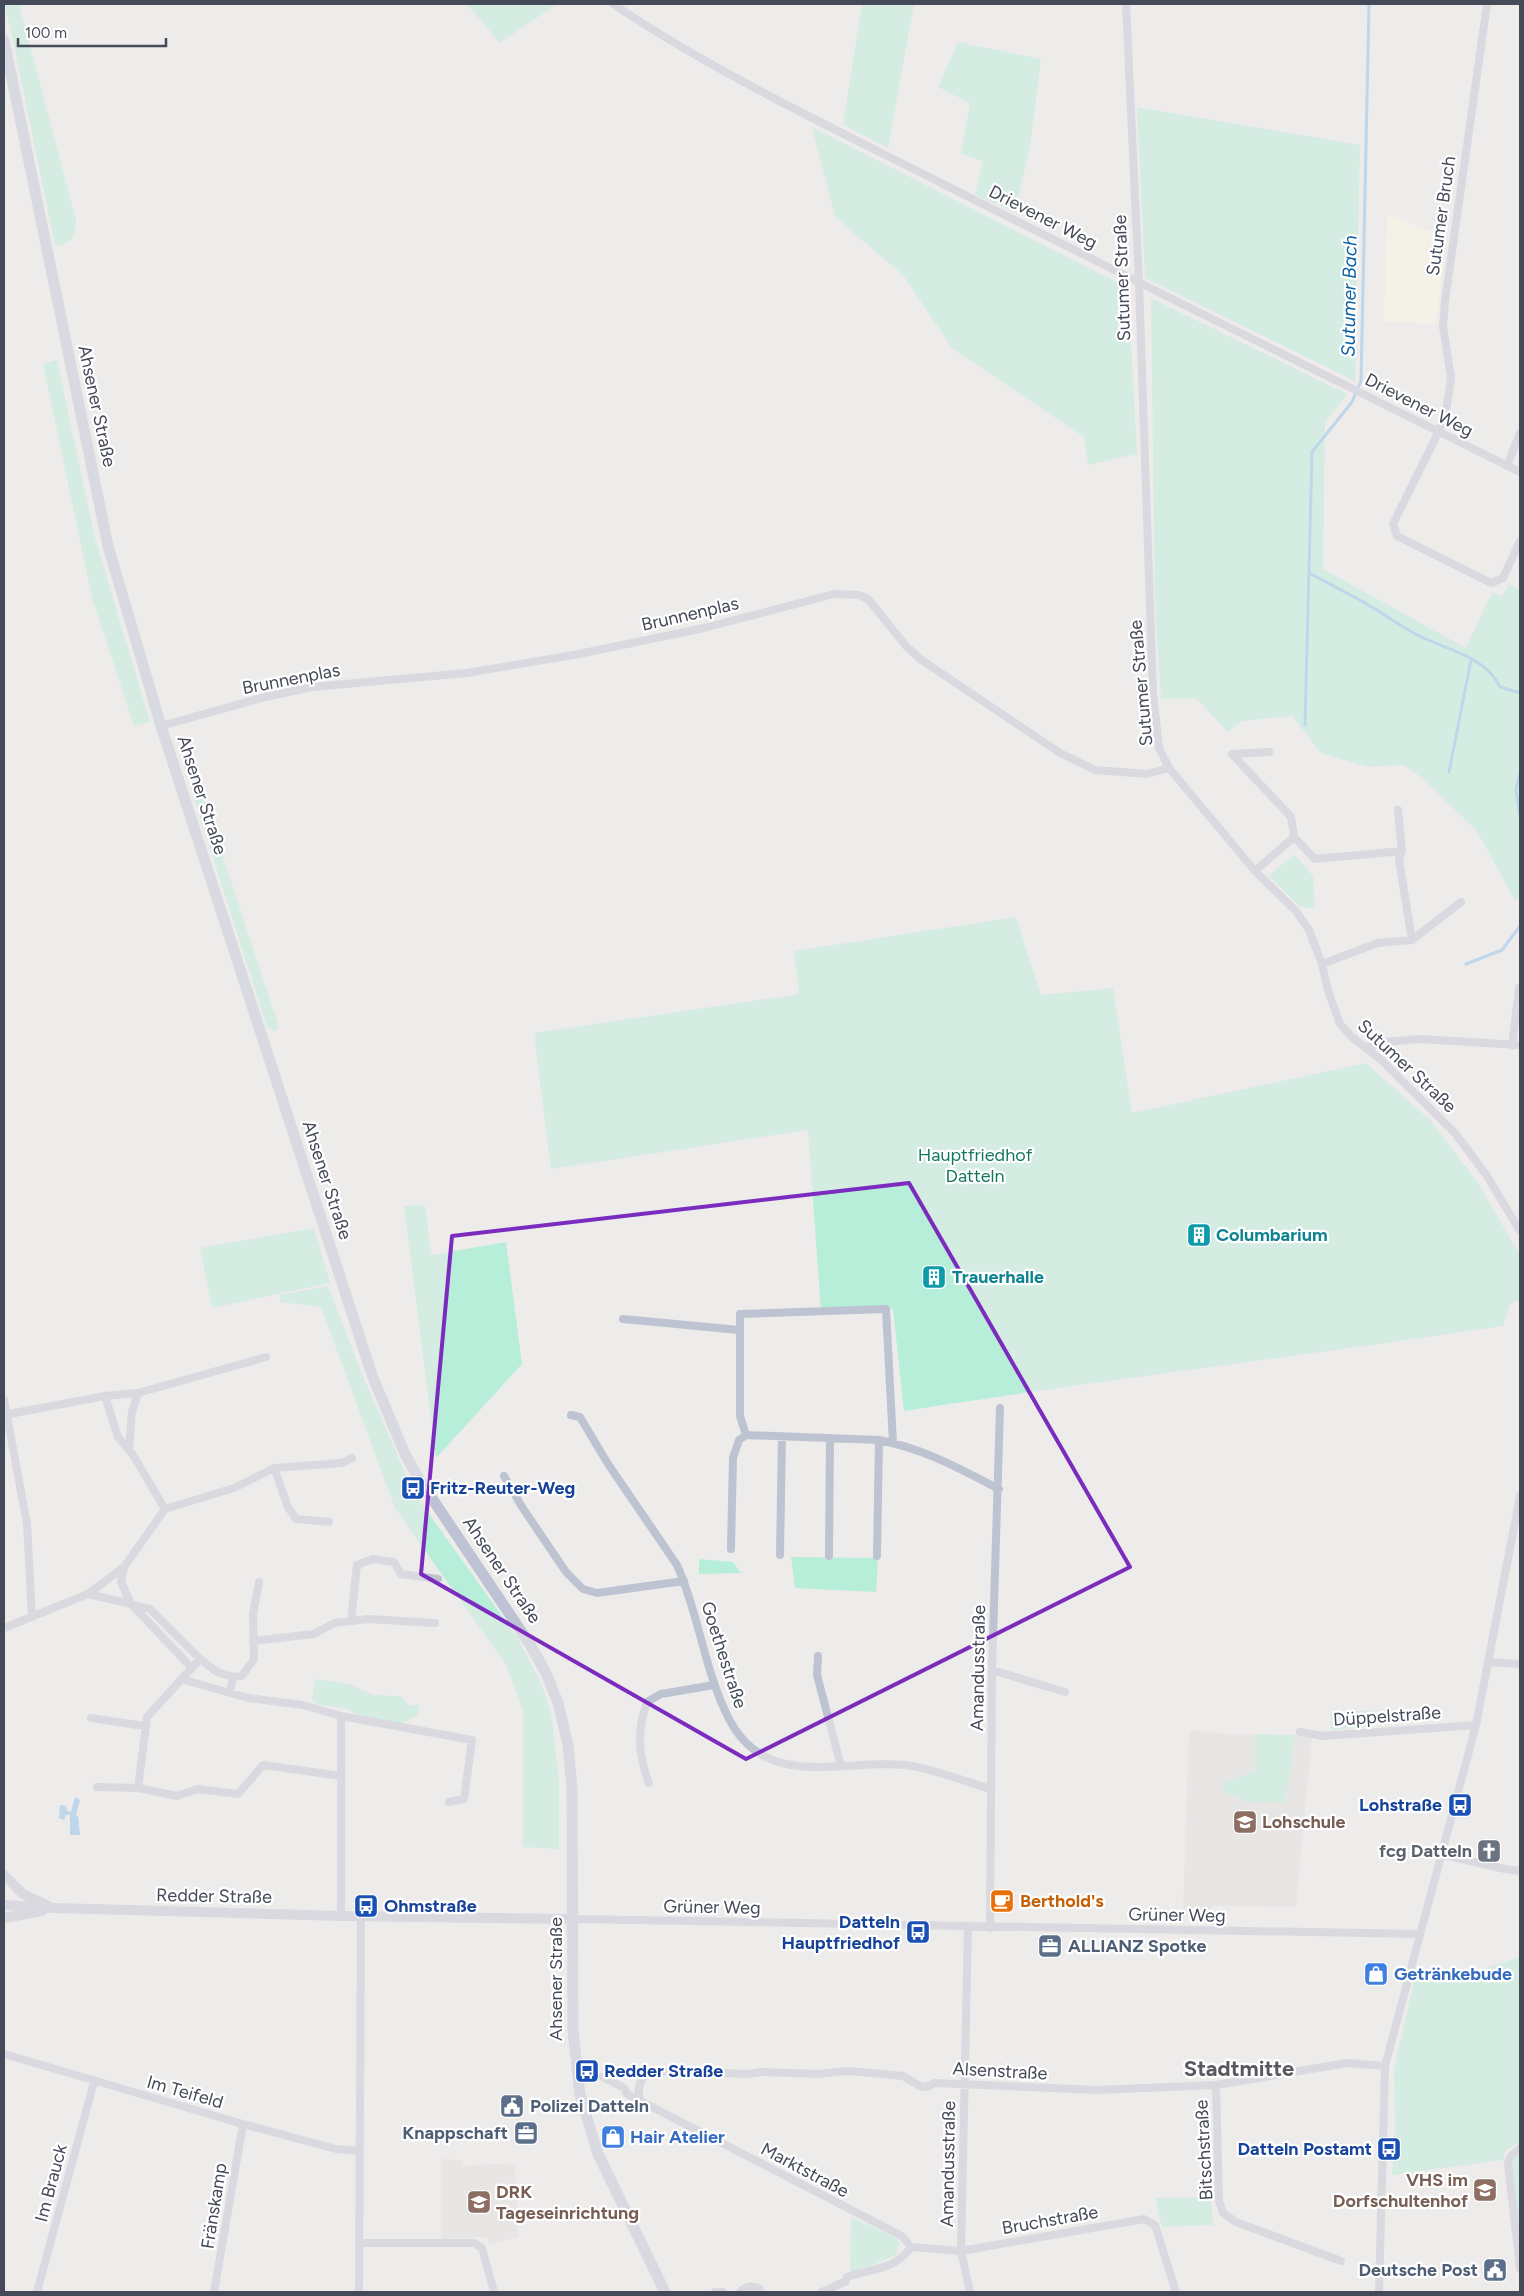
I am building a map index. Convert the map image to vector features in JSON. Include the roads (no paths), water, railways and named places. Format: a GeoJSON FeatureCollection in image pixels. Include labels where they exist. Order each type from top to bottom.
{"type":"FeatureCollection","features":[{"type":"Feature","properties":{"kind":"main road","name":"Ahsener Straße"},"geometry":{"type":"LineString","coordinates":[[4,40],[108,546],[161,726],[372,1375],[412,1466],[531,1646],[546,1673],[558,1703],[568,1745],[572,1788],[573,2030],[580,2095],[598,2154],[665,2292]]}},
{"type":"Feature","properties":{"kind":"street","name":"Drievener Weg"},"geometry":{"type":"LineString","coordinates":[[613,4],[724,72],[1139,283],[1520,472]]}},
{"type":"Feature","properties":{"kind":"street","name":"Sutumer Straße"},"geometry":{"type":"LineString","coordinates":[[1126,4],[1139,283],[1153,694],[1159,748],[1169,768],[1255,871],[1296,911],[1309,930],[1322,964],[1328,991],[1340,1024],[1427,1104],[1468,1148],[1520,1231]]}},
{"type":"Feature","properties":{"kind":"street","name":"Sutumer Bruch"},"geometry":{"type":"LineString","coordinates":[[1487,4],[1445,301],[1443,326],[1451,378],[1447,406],[1439,431],[1393,524],[1397,536],[1491,583],[1503,578],[1520,542]]}},
{"type":"Feature","properties":{"kind":"street"},"geometry":{"type":"LineString","coordinates":[[1507,466],[1520,433]]}},
{"type":"Feature","properties":{"kind":"street","name":"Brunnenplas"},"geometry":{"type":"LineString","coordinates":[[161,726],[264,697],[312,687],[466,673],[579,654],[704,628],[834,594],[847,594],[868,600],[906,646],[920,659],[1060,753],[1095,770],[1147,774],[1169,768]]}},
{"type":"Feature","properties":{"kind":"street"},"geometry":{"type":"LineString","coordinates":[[1269,752],[1232,754],[1291,817],[1294,837],[1314,860],[1402,851]]}},
{"type":"Feature","properties":{"kind":"street"},"geometry":{"type":"LineString","coordinates":[[1398,810],[1402,851],[1399,860],[1412,940]]}},
{"type":"Feature","properties":{"kind":"street"},"geometry":{"type":"LineString","coordinates":[[1255,871],[1294,837]]}},
{"type":"Feature","properties":{"kind":"street"},"geometry":{"type":"LineString","coordinates":[[1322,964],[1378,943],[1412,940],[1461,902]]}},
{"type":"Feature","properties":{"kind":"street"},"geometry":{"type":"LineString","coordinates":[[1366,1047],[1385,1042],[1419,1039],[1516,1046],[1519,988]]}},
{"type":"Feature","properties":{"kind":"street"},"geometry":{"type":"LineString","coordinates":[[746,1435],[740,1416],[740,1314],[886,1309],[893,1443]]}},
{"type":"Feature","properties":{"kind":"street"},"geometry":{"type":"LineString","coordinates":[[622,1319],[739,1330]]}},
{"type":"Feature","properties":{"kind":"street"},"geometry":{"type":"LineString","coordinates":[[5,1415],[105,1396],[138,1394],[266,1357]]}},
{"type":"Feature","properties":{"kind":"street"},"geometry":{"type":"LineString","coordinates":[[129,1450],[132,1412],[138,1394]]}},
{"type":"Feature","properties":{"kind":"street"},"geometry":{"type":"LineString","coordinates":[[105,1396],[118,1437],[129,1450],[165,1509]]}},
{"type":"Feature","properties":{"kind":"street"},"geometry":{"type":"LineString","coordinates":[[4,1400],[5,1415],[27,1524],[32,1617]]}},
{"type":"Feature","properties":{"kind":"street","name":"Amandusstraße"},"geometry":{"type":"LineString","coordinates":[[990,1928],[992,1670],[1000,1408]]}},
{"type":"Feature","properties":{"kind":"street","name":"Goethestraße"},"geometry":{"type":"LineString","coordinates":[[571,1415],[580,1417],[608,1464],[677,1564],[684,1581],[714,1685],[730,1720],[750,1746],[762,1755],[788,1764],[814,1769],[840,1766],[906,1765],[991,1789]]}},
{"type":"Feature","properties":{"kind":"street"},"geometry":{"type":"LineString","coordinates":[[731,1549],[733,1458],[739,1440],[746,1435],[879,1440],[932,1454],[999,1489]]}},
{"type":"Feature","properties":{"kind":"street"},"geometry":{"type":"LineString","coordinates":[[780,1555],[782,1437]]}},
{"type":"Feature","properties":{"kind":"street"},"geometry":{"type":"LineString","coordinates":[[829,1556],[830,1438]]}},
{"type":"Feature","properties":{"kind":"street"},"geometry":{"type":"LineString","coordinates":[[877,1556],[879,1440]]}},
{"type":"Feature","properties":{"kind":"street"},"geometry":{"type":"LineString","coordinates":[[4,1628],[88,1594],[124,1567],[165,1509],[234,1488],[274,1468],[336,1464],[352,1458]]}},
{"type":"Feature","properties":{"kind":"street"},"geometry":{"type":"LineString","coordinates":[[274,1468],[288,1507],[296,1518],[329,1522]]}},
{"type":"Feature","properties":{"kind":"street"},"geometry":{"type":"LineString","coordinates":[[504,1476],[522,1507],[566,1572],[583,1588],[597,1593],[684,1581]]}},
{"type":"Feature","properties":{"kind":"street"},"geometry":{"type":"LineString","coordinates":[[1379,2292],[1385,2066],[1440,1854],[1476,1725],[1516,1538],[1520,1496]]}},
{"type":"Feature","properties":{"kind":"street"},"geometry":{"type":"LineString","coordinates":[[350,1621],[357,1565],[373,1559],[394,1562],[401,1574],[438,1579]]}},
{"type":"Feature","properties":{"kind":"street"},"geometry":{"type":"LineString","coordinates":[[124,1567],[121,1582],[131,1604],[191,1667]]}},
{"type":"Feature","properties":{"kind":"street"},"geometry":{"type":"LineString","coordinates":[[88,1594],[150,1609],[200,1659],[217,1672],[233,1677],[242,1676],[254,1660],[253,1614],[259,1582]]}},
{"type":"Feature","properties":{"kind":"street"},"geometry":{"type":"LineString","coordinates":[[253,1641],[314,1634],[334,1623],[368,1618],[435,1623]]}},
{"type":"Feature","properties":{"kind":"street"},"geometry":{"type":"LineString","coordinates":[[818,1656],[817,1675],[840,1766]]}},
{"type":"Feature","properties":{"kind":"street"},"geometry":{"type":"LineString","coordinates":[[138,1788],[144,1726],[147,1717],[200,1659]]}},
{"type":"Feature","properties":{"kind":"street"},"geometry":{"type":"LineString","coordinates":[[1489,1662],[1520,1664]]}},
{"type":"Feature","properties":{"kind":"street"},"geometry":{"type":"LineString","coordinates":[[992,1670],[1065,1692]]}},
{"type":"Feature","properties":{"kind":"street"},"geometry":{"type":"LineString","coordinates":[[230,1692],[233,1677]]}},
{"type":"Feature","properties":{"kind":"street"},"geometry":{"type":"LineString","coordinates":[[181,1679],[248,1698],[303,1705],[341,1716],[472,1740],[464,1799],[449,1802]]}},
{"type":"Feature","properties":{"kind":"street"},"geometry":{"type":"LineString","coordinates":[[649,1783],[641,1763],[640,1721],[647,1702],[661,1694],[714,1685]]}},
{"type":"Feature","properties":{"kind":"street"},"geometry":{"type":"LineString","coordinates":[[341,1716],[342,1916]]}},
{"type":"Feature","properties":{"kind":"street"},"geometry":{"type":"LineString","coordinates":[[91,1718],[144,1726]]}},
{"type":"Feature","properties":{"kind":"street","name":"Düppelstraße"},"geometry":{"type":"LineString","coordinates":[[1300,1732],[1323,1736],[1476,1725]]}},
{"type":"Feature","properties":{"kind":"street"},"geometry":{"type":"LineString","coordinates":[[97,1787],[138,1788],[177,1796],[197,1789],[238,1794],[263,1764],[342,1776]]}},
{"type":"Feature","properties":{"kind":"street"},"geometry":{"type":"LineString","coordinates":[[1440,1854],[1520,1871]]}},
{"type":"Feature","properties":{"kind":"street"},"geometry":{"type":"LineString","coordinates":[[4,1875],[23,1894],[55,1908]]}},
{"type":"Feature","properties":{"kind":"street","name":"Redder Straße"},"geometry":{"type":"LineString","coordinates":[[4,1905],[342,1916],[574,1919]]}},
{"type":"Feature","properties":{"kind":"street"},"geometry":{"type":"LineString","coordinates":[[4,1918],[55,1908]]}},
{"type":"Feature","properties":{"kind":"street"},"geometry":{"type":"LineString","coordinates":[[360,2292],[361,1916]]}},
{"type":"Feature","properties":{"kind":"street","name":"Grüner Weg"},"geometry":{"type":"LineString","coordinates":[[574,1919],[990,1928],[1419,1934]]}},
{"type":"Feature","properties":{"kind":"street","name":"Amandusstraße"},"geometry":{"type":"LineString","coordinates":[[961,2251],[968,1927]]}},
{"type":"Feature","properties":{"kind":"street","name":"Im Teifeld"},"geometry":{"type":"LineString","coordinates":[[4,2054],[242,2124],[336,2149],[360,2152]]}},
{"type":"Feature","properties":{"kind":"street","name":"Alsenstraße"},"geometry":{"type":"LineString","coordinates":[[640,2099],[638,2088],[642,2078],[646,2074],[657,2071],[747,2074],[785,2072],[818,2074],[848,2071],[903,2076],[920,2086],[926,2087],[934,2083],[1097,2090],[1216,2085],[1346,2063],[1385,2066]]}},
{"type":"Feature","properties":{"kind":"street","name":"Marktstraße"},"geometry":{"type":"LineString","coordinates":[[603,2077],[624,2088],[627,2094],[640,2099],[902,2236],[911,2246]]}},
{"type":"Feature","properties":{"kind":"street","name":"Im Brauck"},"geometry":{"type":"LineString","coordinates":[[37,2292],[94,2082]]}},
{"type":"Feature","properties":{"kind":"street","name":"Bitschstraße"},"geometry":{"type":"LineString","coordinates":[[1216,2085],[1219,2201],[1224,2213],[1236,2222],[1341,2261]]}},
{"type":"Feature","properties":{"kind":"street","name":"Fränskamp"},"geometry":{"type":"LineString","coordinates":[[214,2292],[242,2124]]}},
{"type":"Feature","properties":{"kind":"street"},"geometry":{"type":"LineString","coordinates":[[1520,2148],[1508,2163],[1520,2268]]}},
{"type":"Feature","properties":{"kind":"street","name":"Bruchstraße"},"geometry":{"type":"LineString","coordinates":[[961,2251],[1144,2219],[1155,2224],[1176,2292]]}},
{"type":"Feature","properties":{"kind":"street"},"geometry":{"type":"LineString","coordinates":[[359,2243],[474,2243],[482,2248],[494,2292]]}},
{"type":"Feature","properties":{"kind":"street"},"geometry":{"type":"LineString","coordinates":[[822,2292],[846,2281],[847,2277],[857,2276],[901,2259],[911,2246],[961,2251],[970,2292]]}},
{"type":"Feature","properties":{"kind":"street"},"geometry":{"type":"LineString","coordinates":[[740,2292],[745,2288],[753,2286],[759,2288],[760,2292]]}},
{"type":"Feature","properties":{"kind":"street"},"geometry":{"type":"LineString","coordinates":[[715,2292],[723,2292]]}},
{"type":"Feature","properties":{"kind":"water"},"geometry":{"type":"Polygon","coordinates":[[[75,1797],[80,1800],[76,1815],[78,1816],[80,1835],[70,1835],[70,1815],[66,1815],[64,1820],[59,1818],[60,1805],[66,1806],[67,1811],[71,1812],[75,1797]]]}},
{"type":"Feature","properties":{"kind":"waterway","name":"Sutumer Bach"},"geometry":{"type":"LineString","coordinates":[[1305,725],[1312,452],[1352,402],[1361,381],[1369,4]]}},
{"type":"Feature","properties":{"kind":"waterway","name":"Sutumer Bach"},"geometry":{"type":"LineString","coordinates":[[1309,573],[1423,638],[1473,660],[1484,667],[1500,687],[1520,693]]}},
{"type":"Feature","properties":{"kind":"waterway"},"geometry":{"type":"LineString","coordinates":[[1449,772],[1471,660]]}},
{"type":"Feature","properties":{"kind":"waterway","name":"Sutumer Bach"},"geometry":{"type":"LineString","coordinates":[[1520,774],[1516,789],[1520,816]]}},
{"type":"Feature","properties":{"kind":"waterway","name":"Sutumer Bach"},"geometry":{"type":"LineString","coordinates":[[1466,964],[1502,950],[1520,926]]}},
{"type":"Feature","properties":{"kind":"place","name":"Columbarium"},"geometry":{"type":"Point","coordinates":[1199,1235]}},
{"type":"Feature","properties":{"kind":"place","name":"Trauerhalle"},"geometry":{"type":"Point","coordinates":[934,1277]}},
{"type":"Feature","properties":{"kind":"place","name":"Fritz-Reuter-Weg"},"geometry":{"type":"Point","coordinates":[413,1488]}},
{"type":"Feature","properties":{"kind":"place","name":"Lohstraße"},"geometry":{"type":"Point","coordinates":[1460,1805]}},
{"type":"Feature","properties":{"kind":"place","name":"Lohschule"},"geometry":{"type":"Point","coordinates":[1245,1822]}},
{"type":"Feature","properties":{"kind":"place","name":"fcg Datteln"},"geometry":{"type":"Point","coordinates":[1489,1851]}},
{"type":"Feature","properties":{"kind":"place","name":"Berthold's"},"geometry":{"type":"Point","coordinates":[1002,1901]}},
{"type":"Feature","properties":{"kind":"place","name":"Ohmstraße"},"geometry":{"type":"Point","coordinates":[366,1906]}},
{"type":"Feature","properties":{"kind":"place","name":"Datteln Hauptfriedhof"},"geometry":{"type":"Point","coordinates":[918,1932]}},
{"type":"Feature","properties":{"kind":"place","name":"ALLIANZ Spotke"},"geometry":{"type":"Point","coordinates":[1050,1946]}},
{"type":"Feature","properties":{"kind":"place","name":"Getränkebude"},"geometry":{"type":"Point","coordinates":[1376,1974]}},
{"type":"Feature","properties":{"kind":"place","name":"Redder Straße"},"geometry":{"type":"Point","coordinates":[587,2071]}},
{"type":"Feature","properties":{"kind":"place","name":"Polizei Datteln"},"geometry":{"type":"Point","coordinates":[512,2106]}},
{"type":"Feature","properties":{"kind":"place","name":"Knappschaft"},"geometry":{"type":"Point","coordinates":[526,2133]}},
{"type":"Feature","properties":{"kind":"place","name":"Hair Atelier"},"geometry":{"type":"Point","coordinates":[613,2137]}},
{"type":"Feature","properties":{"kind":"place","name":"Datteln Postamt"},"geometry":{"type":"Point","coordinates":[1389,2149]}},
{"type":"Feature","properties":{"kind":"place","name":"VHS im Dorfschultenhof"},"geometry":{"type":"Point","coordinates":[1485,2190]}},
{"type":"Feature","properties":{"kind":"place","name":"DRK Tageseinrichtung"},"geometry":{"type":"Point","coordinates":[479,2202]}},
{"type":"Feature","properties":{"kind":"place","name":"Deutsche Post"},"geometry":{"type":"Point","coordinates":[1495,2270]}},
{"type":"Feature","properties":{"kind":"district","name":"Stadtmitte"},"geometry":{"type":"Point","coordinates":[1239,2068]}},
{"type":"Feature","properties":{"kind":"park label","name":"Hauptfriedhof Datteln"},"geometry":{"type":"Point","coordinates":[975,1165]}}]}
